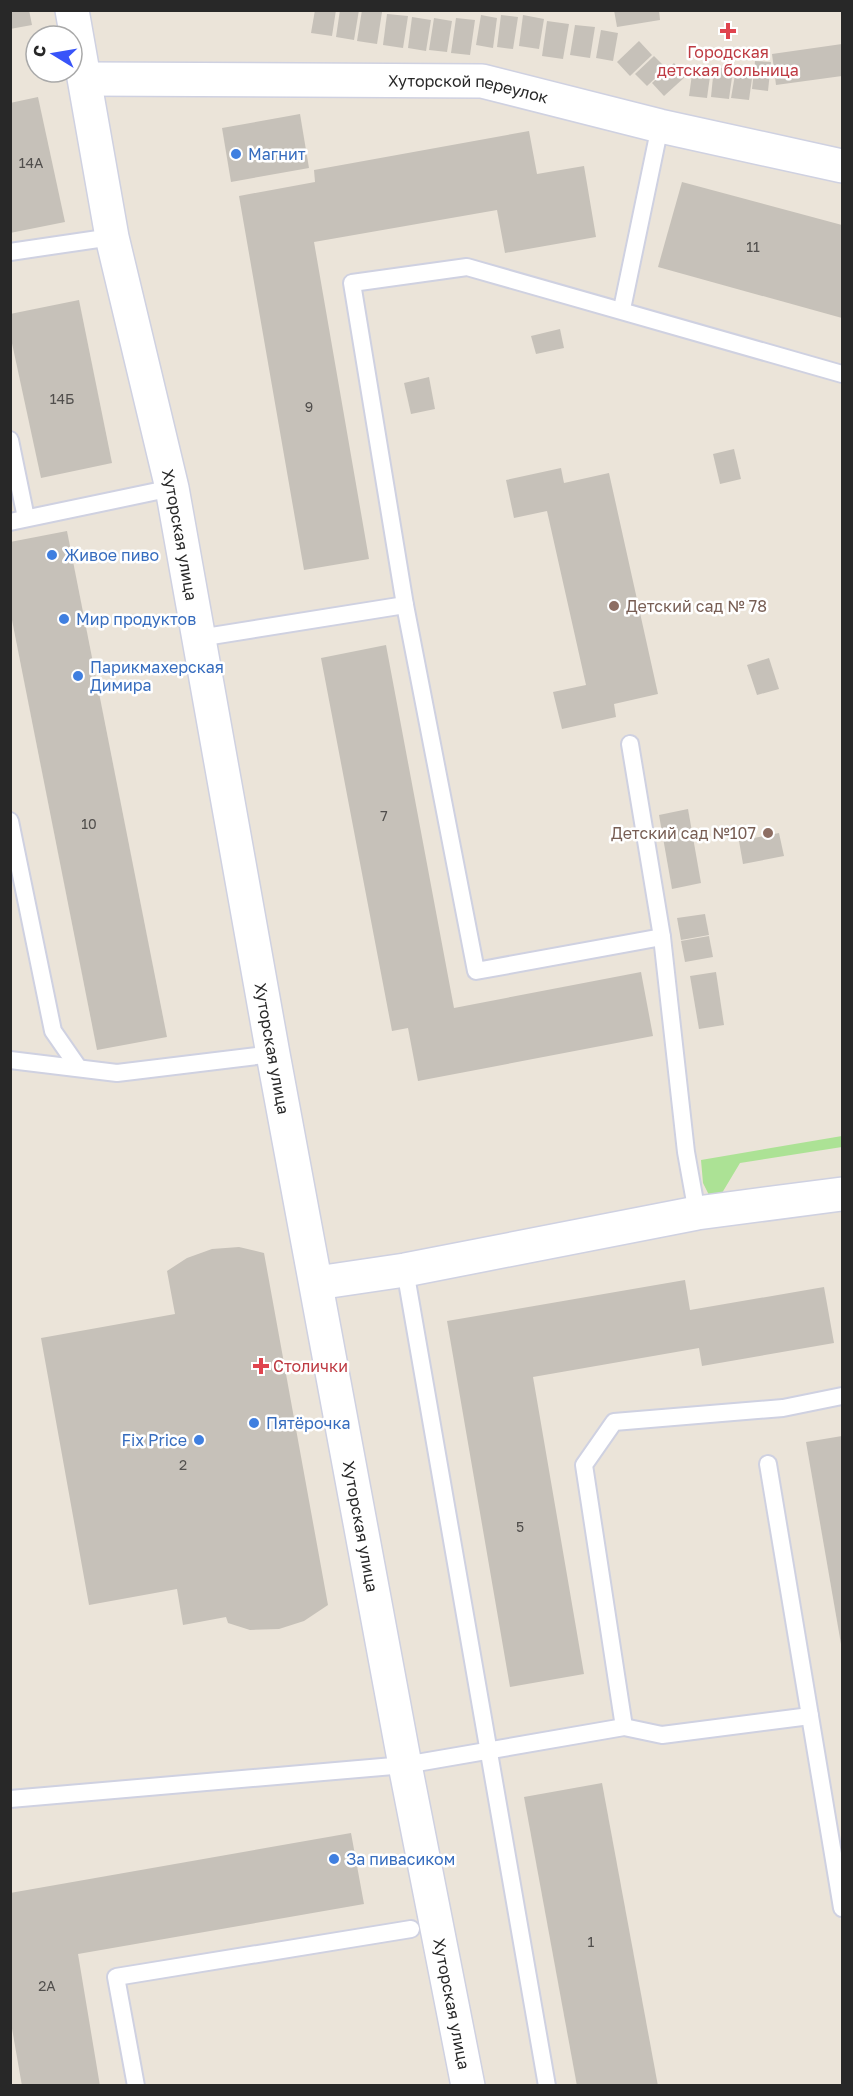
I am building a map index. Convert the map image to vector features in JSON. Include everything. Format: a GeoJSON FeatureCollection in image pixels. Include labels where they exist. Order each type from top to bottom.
{"type":"FeatureCollection","features":[{"type":"Feature","properties":{"kind":"street","name":"Хуторская улица"},"geometry":{"type":"LineString","coordinates":[[72,10],[112,237],[172,488],[273,1054],[405,1765],[468,2085]]}},
{"type":"Feature","properties":{"kind":"street","name":"Хуторской переулок"},"geometry":{"type":"LineString","coordinates":[[85,79],[482,81],[660,126],[843,166]]}},
{"type":"Feature","properties":{"kind":"street"},"geometry":{"type":"LineString","coordinates":[[317,1283],[405,1270],[698,1213],[843,1194]]}},
{"type":"Feature","properties":{"kind":"lane"},"geometry":{"type":"LineString","coordinates":[[622,309],[660,126]]}},
{"type":"Feature","properties":{"kind":"lane"},"geometry":{"type":"LineString","coordinates":[[10,252],[112,237]]}},
{"type":"Feature","properties":{"kind":"lane"},"geometry":{"type":"LineString","coordinates":[[662,937],[476,971],[405,605],[352,283],[467,267],[622,309],[843,374]]}},
{"type":"Feature","properties":{"kind":"lane"},"geometry":{"type":"LineString","coordinates":[[10,440],[18,520],[172,488]]}},
{"type":"Feature","properties":{"kind":"lane"},"geometry":{"type":"LineString","coordinates":[[199,638],[405,605]]}},
{"type":"Feature","properties":{"kind":"lane"},"geometry":{"type":"LineString","coordinates":[[630,744],[662,937],[686,1152],[698,1213]]}},
{"type":"Feature","properties":{"kind":"lane"},"geometry":{"type":"LineString","coordinates":[[10,821],[53,1032],[78,1067]]}},
{"type":"Feature","properties":{"kind":"lane"},"geometry":{"type":"LineString","coordinates":[[10,1060],[117,1073],[273,1054]]}},
{"type":"Feature","properties":{"kind":"lane"},"geometry":{"type":"LineString","coordinates":[[405,1270],[486,1750],[547,2085]]}},
{"type":"Feature","properties":{"kind":"lane"},"geometry":{"type":"LineString","coordinates":[[624,1727],[584,1466],[614,1422],[783,1408],[843,1396]]}},
{"type":"Feature","properties":{"kind":"lane"},"geometry":{"type":"LineString","coordinates":[[768,1464],[843,1908]]}},
{"type":"Feature","properties":{"kind":"lane"},"geometry":{"type":"LineString","coordinates":[[10,1799],[405,1765],[624,1727],[662,1735],[810,1716]]}},
{"type":"Feature","properties":{"kind":"lane"},"geometry":{"type":"LineString","coordinates":[[136,2085],[116,1977],[411,1929]]}},
{"type":"Feature","properties":{"kind":"green space"},"geometry":{"type":"Polygon","coordinates":[[[842,1136],[842,1147],[740,1163],[722,1193],[709,1195],[703,1183],[701,1160],[842,1136]]]}},
{"type":"Feature","properties":{"kind":"building"},"geometry":{"type":"Polygon","coordinates":[[[10,10],[29,10],[32,24],[10,29],[10,10]]]}},
{"type":"Feature","properties":{"kind":"building"},"geometry":{"type":"Polygon","coordinates":[[[315,10],[336,10],[332,36],[311,33],[315,10]]]}},
{"type":"Feature","properties":{"kind":"building"},"geometry":{"type":"Polygon","coordinates":[[[340,10],[359,10],[354,40],[336,37],[340,10]]]}},
{"type":"Feature","properties":{"kind":"building"},"geometry":{"type":"Polygon","coordinates":[[[362,10],[382,12],[377,44],[357,41],[362,10]]]}},
{"type":"Feature","properties":{"kind":"building"},"geometry":{"type":"Polygon","coordinates":[[[614,10],[659,10],[660,20],[617,27],[614,10]]]}},
{"type":"Feature","properties":{"kind":"building"},"geometry":{"type":"Polygon","coordinates":[[[387,14],[408,16],[403,48],[383,45],[387,14]]]}},
{"type":"Feature","properties":{"kind":"building"},"geometry":{"type":"Polygon","coordinates":[[[481,15],[497,18],[493,48],[476,45],[481,15]]]}},
{"type":"Feature","properties":{"kind":"building"},"geometry":{"type":"Polygon","coordinates":[[[501,15],[518,17],[513,49],[497,47],[501,15]]]}},
{"type":"Feature","properties":{"kind":"building"},"geometry":{"type":"Polygon","coordinates":[[[523,15],[544,19],[539,49],[519,46],[523,15]]]}},
{"type":"Feature","properties":{"kind":"building"},"geometry":{"type":"Polygon","coordinates":[[[412,17],[431,20],[426,51],[408,48],[412,17]]]}},
{"type":"Feature","properties":{"kind":"building"},"geometry":{"type":"Polygon","coordinates":[[[434,18],[452,21],[447,52],[429,50],[434,18]]]}},
{"type":"Feature","properties":{"kind":"building"},"geometry":{"type":"Polygon","coordinates":[[[456,18],[475,20],[470,55],[451,53],[456,18]]]}},
{"type":"Feature","properties":{"kind":"building"},"geometry":{"type":"Polygon","coordinates":[[[547,21],[569,24],[563,59],[542,56],[547,21]]]}},
{"type":"Feature","properties":{"kind":"building"},"geometry":{"type":"Polygon","coordinates":[[[575,25],[595,27],[590,58],[570,55],[575,25]]]}},
{"type":"Feature","properties":{"kind":"building"},"geometry":{"type":"Polygon","coordinates":[[[601,30],[618,33],[613,61],[596,58],[601,30]]]}},
{"type":"Feature","properties":{"kind":"building"},"geometry":{"type":"Polygon","coordinates":[[[639,41],[652,55],[630,76],[617,62],[639,41]]]}},
{"type":"Feature","properties":{"kind":"building"},"geometry":{"type":"Polygon","coordinates":[[[842,44],[842,76],[776,85],[772,54],[842,44]]]}},
{"type":"Feature","properties":{"kind":"building"},"geometry":{"type":"Polygon","coordinates":[[[654,56],[666,68],[647,86],[635,74],[654,56]]]}},
{"type":"Feature","properties":{"kind":"building"},"geometry":{"type":"Polygon","coordinates":[[[755,61],[771,62],[768,91],[752,89],[755,61]]]}},
{"type":"Feature","properties":{"kind":"building"},"geometry":{"type":"Polygon","coordinates":[[[674,63],[686,76],[664,96],[652,83],[674,63]]]}},
{"type":"Feature","properties":{"kind":"building"},"geometry":{"type":"Polygon","coordinates":[[[693,67],[711,69],[707,98],[689,96],[693,67]]]}},
{"type":"Feature","properties":{"kind":"building"},"geometry":{"type":"Polygon","coordinates":[[[714,67],[733,70],[729,99],[711,97],[714,67]]]}},
{"type":"Feature","properties":{"kind":"building"},"geometry":{"type":"Polygon","coordinates":[[[736,69],[753,71],[749,100],[731,98],[736,69]]]}},
{"type":"Feature","properties":{"kind":"building"},"geometry":{"type":"Polygon","coordinates":[[[38,97],[65,222],[10,233],[10,103],[38,97]]]}},
{"type":"Feature","properties":{"kind":"building"},"geometry":{"type":"Polygon","coordinates":[[[300,114],[309,168],[231,182],[222,128],[300,114]]]}},
{"type":"Feature","properties":{"kind":"building"},"geometry":{"type":"Polygon","coordinates":[[[529,131],[537,174],[584,166],[596,237],[505,253],[497,210],[314,242],[369,559],[304,570],[239,196],[315,182],[314,170],[529,131]]]}},
{"type":"Feature","properties":{"kind":"building"},"geometry":{"type":"Polygon","coordinates":[[[682,182],[842,225],[842,318],[658,267],[682,182]]]}},
{"type":"Feature","properties":{"kind":"building"},"geometry":{"type":"Polygon","coordinates":[[[79,300],[112,463],[41,478],[10,334],[10,314],[79,300]]]}},
{"type":"Feature","properties":{"kind":"building"},"geometry":{"type":"Polygon","coordinates":[[[560,329],[564,348],[536,354],[531,336],[560,329]]]}},
{"type":"Feature","properties":{"kind":"building"},"geometry":{"type":"Polygon","coordinates":[[[429,377],[435,409],[411,414],[404,383],[429,377]]]}},
{"type":"Feature","properties":{"kind":"building"},"geometry":{"type":"Polygon","coordinates":[[[734,449],[741,479],[720,484],[713,454],[734,449]]]}},
{"type":"Feature","properties":{"kind":"building"},"geometry":{"type":"Polygon","coordinates":[[[561,468],[564,483],[609,473],[658,694],[614,704],[616,717],[562,729],[553,692],[586,685],[547,511],[514,518],[506,480],[561,468]]]}},
{"type":"Feature","properties":{"kind":"building"},"geometry":{"type":"Polygon","coordinates":[[[67,531],[167,1037],[97,1050],[10,610],[10,542],[67,531]]]}},
{"type":"Feature","properties":{"kind":"building"},"geometry":{"type":"Polygon","coordinates":[[[386,645],[454,1008],[641,972],[653,1036],[418,1081],[408,1028],[392,1031],[321,658],[386,645]]]}},
{"type":"Feature","properties":{"kind":"building"},"geometry":{"type":"Polygon","coordinates":[[[769,658],[779,689],[757,695],[747,665],[769,658]]]}},
{"type":"Feature","properties":{"kind":"building"},"geometry":{"type":"Polygon","coordinates":[[[688,809],[701,883],[672,889],[659,815],[688,809]]]}},
{"type":"Feature","properties":{"kind":"building"},"geometry":{"type":"Polygon","coordinates":[[[779,833],[784,856],[743,864],[739,841],[779,833]]]}},
{"type":"Feature","properties":{"kind":"building"},"geometry":{"type":"Polygon","coordinates":[[[705,914],[709,935],[681,940],[677,918],[705,914]]]}},
{"type":"Feature","properties":{"kind":"building"},"geometry":{"type":"Polygon","coordinates":[[[709,936],[713,957],[685,962],[681,941],[709,936]]]}},
{"type":"Feature","properties":{"kind":"building"},"geometry":{"type":"Polygon","coordinates":[[[716,972],[724,1025],[699,1029],[690,976],[716,972]]]}},
{"type":"Feature","properties":{"kind":"building"},"geometry":{"type":"Polygon","coordinates":[[[239,1247],[264,1253],[328,1605],[304,1621],[279,1629],[250,1630],[228,1623],[226,1617],[183,1625],[177,1589],[89,1605],[41,1338],[175,1314],[167,1271],[187,1258],[212,1249],[239,1247]]]}},
{"type":"Feature","properties":{"kind":"building"},"geometry":{"type":"Polygon","coordinates":[[[685,1280],[690,1310],[824,1287],[834,1343],[702,1366],[699,1348],[533,1377],[584,1674],[510,1687],[447,1321],[685,1280]]]}},
{"type":"Feature","properties":{"kind":"building"},"geometry":{"type":"Polygon","coordinates":[[[842,1436],[842,1644],[841,1644],[806,1442],[842,1436]]]}},
{"type":"Feature","properties":{"kind":"building"},"geometry":{"type":"Polygon","coordinates":[[[602,1783],[658,2086],[577,2086],[524,1797],[602,1783]]]}},
{"type":"Feature","properties":{"kind":"building"},"geometry":{"type":"Polygon","coordinates":[[[351,1833],[364,1904],[78,1954],[100,2086],[22,2086],[10,2017],[10,1893],[351,1833]]]}},
{"type":"Feature","properties":{"kind":"place","name":"Городская детская больница"},"geometry":{"type":"Point","coordinates":[728,31]}},
{"type":"Feature","properties":{"kind":"place","name":"Магнит"},"geometry":{"type":"Point","coordinates":[236,154]}},
{"type":"Feature","properties":{"kind":"place","name":"Живое пиво"},"geometry":{"type":"Point","coordinates":[52,555]}},
{"type":"Feature","properties":{"kind":"place","name":"Детский сад № 78"},"geometry":{"type":"Point","coordinates":[614,606]}},
{"type":"Feature","properties":{"kind":"place","name":"Мир продуктов"},"geometry":{"type":"Point","coordinates":[64,619]}},
{"type":"Feature","properties":{"kind":"place","name":"Парикмахерская Димира"},"geometry":{"type":"Point","coordinates":[78,676]}},
{"type":"Feature","properties":{"kind":"place","name":"Детский сад №107"},"geometry":{"type":"Point","coordinates":[768,833]}},
{"type":"Feature","properties":{"kind":"place","name":"Столички"},"geometry":{"type":"Point","coordinates":[261,1366]}},
{"type":"Feature","properties":{"kind":"place","name":"Пятёрочка"},"geometry":{"type":"Point","coordinates":[254,1423]}},
{"type":"Feature","properties":{"kind":"place","name":"Fix Price"},"geometry":{"type":"Point","coordinates":[199,1440]}},
{"type":"Feature","properties":{"kind":"place","name":"За пивасиком"},"geometry":{"type":"Point","coordinates":[334,1859]}}]}
